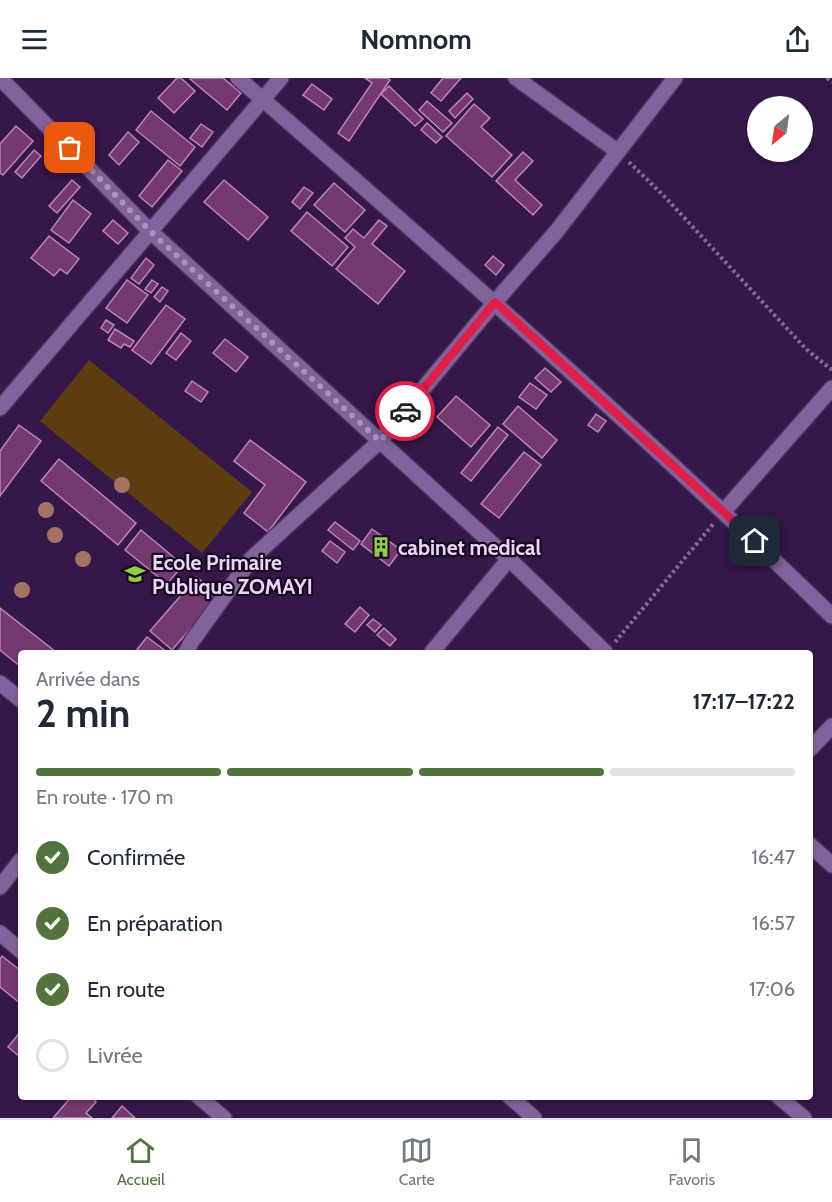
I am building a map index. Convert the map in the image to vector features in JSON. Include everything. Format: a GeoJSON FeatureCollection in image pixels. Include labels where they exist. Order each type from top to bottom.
{"type":"FeatureCollection","features":[{"type":"Feature","properties":{"kind":"street"},"geometry":{"type":"LineString","coordinates":[[0,78],[150,231],[609,648]]}},
{"type":"Feature","properties":{"kind":"street"},"geometry":{"type":"LineString","coordinates":[[238,78],[495,302],[724,511],[832,616]]}},
{"type":"Feature","properties":{"kind":"street"},"geometry":{"type":"LineString","coordinates":[[0,408],[281,78]]}},
{"type":"Feature","properties":{"kind":"street"},"geometry":{"type":"LineString","coordinates":[[516,78],[617,151]]}},
{"type":"Feature","properties":{"kind":"street"},"geometry":{"type":"LineString","coordinates":[[187,650],[251,559],[380,441],[556,232],[675,78]]}},
{"type":"Feature","properties":{"kind":"street"},"geometry":{"type":"LineString","coordinates":[[724,511],[832,388]]}},
{"type":"Feature","properties":{"kind":"street"},"geometry":{"type":"LineString","coordinates":[[434,650],[509,559]]}},
{"type":"Feature","properties":{"kind":"street"},"geometry":{"type":"LineString","coordinates":[[0,683],[18,698]]}},
{"type":"Feature","properties":{"kind":"street"},"geometry":{"type":"LineString","coordinates":[[813,746],[832,726]]}},
{"type":"Feature","properties":{"kind":"street"},"geometry":{"type":"LineString","coordinates":[[813,848],[832,865]]}},
{"type":"Feature","properties":{"kind":"street"},"geometry":{"type":"LineString","coordinates":[[0,886],[18,864]]}},
{"type":"Feature","properties":{"kind":"street"},"geometry":{"type":"LineString","coordinates":[[0,933],[18,948]]}},
{"type":"Feature","properties":{"kind":"street"},"geometry":{"type":"LineString","coordinates":[[203,1100],[224,1118]]}},
{"type":"Feature","properties":{"kind":"street"},"geometry":{"type":"LineString","coordinates":[[514,1100],[534,1118]]}},
{"type":"Feature","properties":{"kind":"street"},"geometry":{"type":"LineString","coordinates":[[783,1100],[804,1118]]}},
{"type":"Feature","properties":{"kind":"path"},"geometry":{"type":"LineString","coordinates":[[827,78],[832,82]]}},
{"type":"Feature","properties":{"kind":"path"},"geometry":{"type":"LineString","coordinates":[[617,151],[665,197],[806,349],[832,370]]}},
{"type":"Feature","properties":{"kind":"path"},"geometry":{"type":"LineString","coordinates":[[609,648],[724,511]]}},
{"type":"Feature","properties":{"kind":"shaded area"},"geometry":{"type":"Polygon","coordinates":[[[89,360],[252,492],[202,553],[40,421],[89,360]]]}},
{"type":"Feature","properties":{"kind":"building"},"geometry":{"type":"Polygon","coordinates":[[[177,78],[181,78],[195,91],[174,113],[158,98],[177,78]]]}},
{"type":"Feature","properties":{"kind":"building"},"geometry":{"type":"Polygon","coordinates":[[[191,78],[223,78],[241,93],[227,110],[191,78]]]}},
{"type":"Feature","properties":{"kind":"building"},"geometry":{"type":"Polygon","coordinates":[[[365,78],[390,80],[349,141],[338,133],[372,83],[365,78]]]}},
{"type":"Feature","properties":{"kind":"building"},"geometry":{"type":"Polygon","coordinates":[[[443,78],[461,78],[441,101],[431,93],[443,78]]]}},
{"type":"Feature","properties":{"kind":"building"},"geometry":{"type":"Polygon","coordinates":[[[312,84],[332,99],[324,110],[303,95],[312,84]]]}},
{"type":"Feature","properties":{"kind":"building"},"geometry":{"type":"Polygon","coordinates":[[[389,86],[423,119],[415,126],[381,94],[389,86]]]}},
{"type":"Feature","properties":{"kind":"building"},"geometry":{"type":"Polygon","coordinates":[[[467,93],[473,99],[455,118],[449,111],[467,93]]]}},
{"type":"Feature","properties":{"kind":"building"},"geometry":{"type":"Polygon","coordinates":[[[427,101],[452,123],[443,132],[419,110],[427,101]]]}},
{"type":"Feature","properties":{"kind":"building"},"geometry":{"type":"Polygon","coordinates":[[[474,104],[490,118],[481,127],[512,155],[492,177],[446,136],[474,104]]]}},
{"type":"Feature","properties":{"kind":"building"},"geometry":{"type":"Polygon","coordinates":[[[151,111],[195,147],[180,166],[136,130],[151,111]]]}},
{"type":"Feature","properties":{"kind":"building"},"geometry":{"type":"Polygon","coordinates":[[[427,123],[442,137],[436,143],[421,130],[427,123]]]}},
{"type":"Feature","properties":{"kind":"building"},"geometry":{"type":"Polygon","coordinates":[[[201,124],[213,132],[202,147],[190,138],[201,124]]]}},
{"type":"Feature","properties":{"kind":"building"},"geometry":{"type":"Polygon","coordinates":[[[16,126],[33,141],[3,175],[0,173],[0,144],[16,126]]]}},
{"type":"Feature","properties":{"kind":"building"},"geometry":{"type":"Polygon","coordinates":[[[128,132],[139,142],[119,165],[109,155],[128,132]]]}},
{"type":"Feature","properties":{"kind":"building"},"geometry":{"type":"Polygon","coordinates":[[[34,150],[41,156],[22,178],[15,172],[34,150]]]}},
{"type":"Feature","properties":{"kind":"building"},"geometry":{"type":"Polygon","coordinates":[[[523,152],[533,161],[515,180],[542,205],[533,215],[496,181],[523,152]]]}},
{"type":"Feature","properties":{"kind":"building"},"geometry":{"type":"Polygon","coordinates":[[[168,160],[182,171],[152,207],[139,196],[168,160]]]}},
{"type":"Feature","properties":{"kind":"building"},"geometry":{"type":"Polygon","coordinates":[[[72,180],[80,187],[57,213],[49,206],[72,180]]]}},
{"type":"Feature","properties":{"kind":"building"},"geometry":{"type":"Polygon","coordinates":[[[224,180],[268,217],[248,240],[204,202],[224,180]]]}},
{"type":"Feature","properties":{"kind":"building"},"geometry":{"type":"Polygon","coordinates":[[[334,183],[365,210],[345,232],[314,205],[334,183]]]}},
{"type":"Feature","properties":{"kind":"building"},"geometry":{"type":"Polygon","coordinates":[[[304,187],[313,193],[300,209],[292,202],[304,187]]]}},
{"type":"Feature","properties":{"kind":"building"},"geometry":{"type":"Polygon","coordinates":[[[73,200],[91,214],[69,243],[51,230],[73,200]]]}},
{"type":"Feature","properties":{"kind":"building"},"geometry":{"type":"Polygon","coordinates":[[[307,212],[348,247],[332,266],[291,231],[307,212]]]}},
{"type":"Feature","properties":{"kind":"building"},"geometry":{"type":"Polygon","coordinates":[[[113,220],[128,233],[118,244],[103,231],[113,220]]]}},
{"type":"Feature","properties":{"kind":"building"},"geometry":{"type":"Polygon","coordinates":[[[379,220],[387,226],[372,244],[405,271],[378,304],[336,269],[355,247],[345,238],[353,229],[364,238],[379,220]]]}},
{"type":"Feature","properties":{"kind":"building"},"geometry":{"type":"Polygon","coordinates":[[[49,236],[79,259],[67,274],[60,269],[54,276],[31,258],[49,236]]]}},
{"type":"Feature","properties":{"kind":"building"},"geometry":{"type":"Polygon","coordinates":[[[493,256],[504,265],[496,275],[485,265],[493,256]]]}},
{"type":"Feature","properties":{"kind":"building"},"geometry":{"type":"Polygon","coordinates":[[[146,258],[154,265],[139,284],[131,278],[146,258]]]}},
{"type":"Feature","properties":{"kind":"building"},"geometry":{"type":"Polygon","coordinates":[[[127,280],[148,295],[127,323],[106,308],[127,280]]]}},
{"type":"Feature","properties":{"kind":"building"},"geometry":{"type":"Polygon","coordinates":[[[152,280],[158,284],[151,293],[145,289],[152,280]]]}},
{"type":"Feature","properties":{"kind":"building"},"geometry":{"type":"Polygon","coordinates":[[[162,287],[168,291],[160,302],[154,297],[162,287]]]}},
{"type":"Feature","properties":{"kind":"building"},"geometry":{"type":"Polygon","coordinates":[[[166,305],[185,319],[151,364],[132,350],[166,305]]]}},
{"type":"Feature","properties":{"kind":"building"},"geometry":{"type":"Polygon","coordinates":[[[106,320],[114,325],[108,333],[101,328],[106,320]]]}},
{"type":"Feature","properties":{"kind":"building"},"geometry":{"type":"Polygon","coordinates":[[[115,329],[134,341],[130,347],[124,344],[121,348],[108,340],[115,329]]]}},
{"type":"Feature","properties":{"kind":"building"},"geometry":{"type":"Polygon","coordinates":[[[181,333],[191,341],[176,360],[166,353],[181,333]]]}},
{"type":"Feature","properties":{"kind":"building"},"geometry":{"type":"Polygon","coordinates":[[[225,339],[248,357],[236,372],[213,353],[225,339]]]}},
{"type":"Feature","properties":{"kind":"building"},"geometry":{"type":"Polygon","coordinates":[[[545,368],[561,382],[551,392],[535,378],[545,368]]]}},
{"type":"Feature","properties":{"kind":"building"},"geometry":{"type":"Polygon","coordinates":[[[192,381],[208,392],[201,402],[185,391],[192,381]]]}},
{"type":"Feature","properties":{"kind":"building"},"geometry":{"type":"Polygon","coordinates":[[[530,383],[547,395],[536,409],[519,397],[530,383]]]}},
{"type":"Feature","properties":{"kind":"building"},"geometry":{"type":"Polygon","coordinates":[[[456,396],[490,425],[471,447],[437,417],[456,396]]]}},
{"type":"Feature","properties":{"kind":"building"},"geometry":{"type":"Polygon","coordinates":[[[518,406],[557,440],[542,458],[503,424],[518,406]]]}},
{"type":"Feature","properties":{"kind":"building"},"geometry":{"type":"Polygon","coordinates":[[[596,414],[606,421],[598,432],[588,425],[596,414]]]}},
{"type":"Feature","properties":{"kind":"building"},"geometry":{"type":"Polygon","coordinates":[[[19,425],[41,441],[0,496],[0,451],[19,425]]]}},
{"type":"Feature","properties":{"kind":"building"},"geometry":{"type":"Polygon","coordinates":[[[498,427],[508,435],[471,481],[461,473],[498,427]]]}},
{"type":"Feature","properties":{"kind":"building"},"geometry":{"type":"Polygon","coordinates":[[[250,440],[306,482],[268,532],[244,513],[265,485],[234,461],[250,440]]]}},
{"type":"Feature","properties":{"kind":"building"},"geometry":{"type":"Polygon","coordinates":[[[524,452],[541,465],[499,518],[481,504],[524,452]]]}},
{"type":"Feature","properties":{"kind":"building"},"geometry":{"type":"Polygon","coordinates":[[[59,459],[136,523],[118,545],[41,481],[59,459]]]}},
{"type":"Feature","properties":{"kind":"building"},"geometry":{"type":"Polygon","coordinates":[[[335,522],[360,541],[353,550],[328,530],[335,522]]]}},
{"type":"Feature","properties":{"kind":"building","name":"cabinet medical"},"geometry":{"type":"Polygon","coordinates":[[[372,529],[401,550],[389,566],[361,544],[372,529]]]}},
{"type":"Feature","properties":{"kind":"building"},"geometry":{"type":"Polygon","coordinates":[[[141,530],[183,565],[167,584],[125,550],[141,530]]]}},
{"type":"Feature","properties":{"kind":"building"},"geometry":{"type":"Polygon","coordinates":[[[330,541],[345,552],[337,563],[322,551],[330,541]]]}},
{"type":"Feature","properties":{"kind":"building"},"geometry":{"type":"Polygon","coordinates":[[[197,577],[219,596],[172,650],[150,631],[197,577]]]}},
{"type":"Feature","properties":{"kind":"building"},"geometry":{"type":"Polygon","coordinates":[[[360,607],[369,615],[355,632],[345,624],[360,607]]]}},
{"type":"Feature","properties":{"kind":"building"},"geometry":{"type":"Polygon","coordinates":[[[0,608],[53,650],[18,650],[18,665],[0,650],[0,608]]]}},
{"type":"Feature","properties":{"kind":"building"},"geometry":{"type":"Polygon","coordinates":[[[373,619],[381,625],[375,632],[367,625],[373,619]]]}},
{"type":"Feature","properties":{"kind":"building"},"geometry":{"type":"Polygon","coordinates":[[[384,628],[396,639],[390,646],[377,635],[384,628]]]}},
{"type":"Feature","properties":{"kind":"building"},"geometry":{"type":"Polygon","coordinates":[[[147,637],[164,650],[137,650],[147,637]]]}},
{"type":"Feature","properties":{"kind":"building"},"geometry":{"type":"Polygon","coordinates":[[[2,956],[18,969],[18,1002],[0,987],[0,959],[2,956]]]}},
{"type":"Feature","properties":{"kind":"building"},"geometry":{"type":"Polygon","coordinates":[[[18,1035],[18,1055],[8,1047],[18,1035]]]}},
{"type":"Feature","properties":{"kind":"building"},"geometry":{"type":"Polygon","coordinates":[[[69,1100],[94,1100],[96,1102],[86,1113],[92,1118],[53,1118],[69,1100]]]}},
{"type":"Feature","properties":{"kind":"building"},"geometry":{"type":"Polygon","coordinates":[[[122,1106],[135,1118],[112,1118],[122,1106]]]}},
{"type":"Feature","properties":{"kind":"way so far"},"geometry":{"type":"LineString","coordinates":[[70,148],[150,231],[380,441],[405,411]]}},
{"type":"Feature","properties":{"kind":"place","name":"cabinet medical"},"geometry":{"type":"Point","coordinates":[381,547]}},
{"type":"Feature","properties":{"kind":"place","name":"Ecole Primaire Publique ZOMAYI"},"geometry":{"type":"Point","coordinates":[135,574]}},
{"type":"Feature","properties":{"kind":"route"},"geometry":{"type":"LineString","coordinates":[[405,411],[495,302],[755,541]]}}]}
